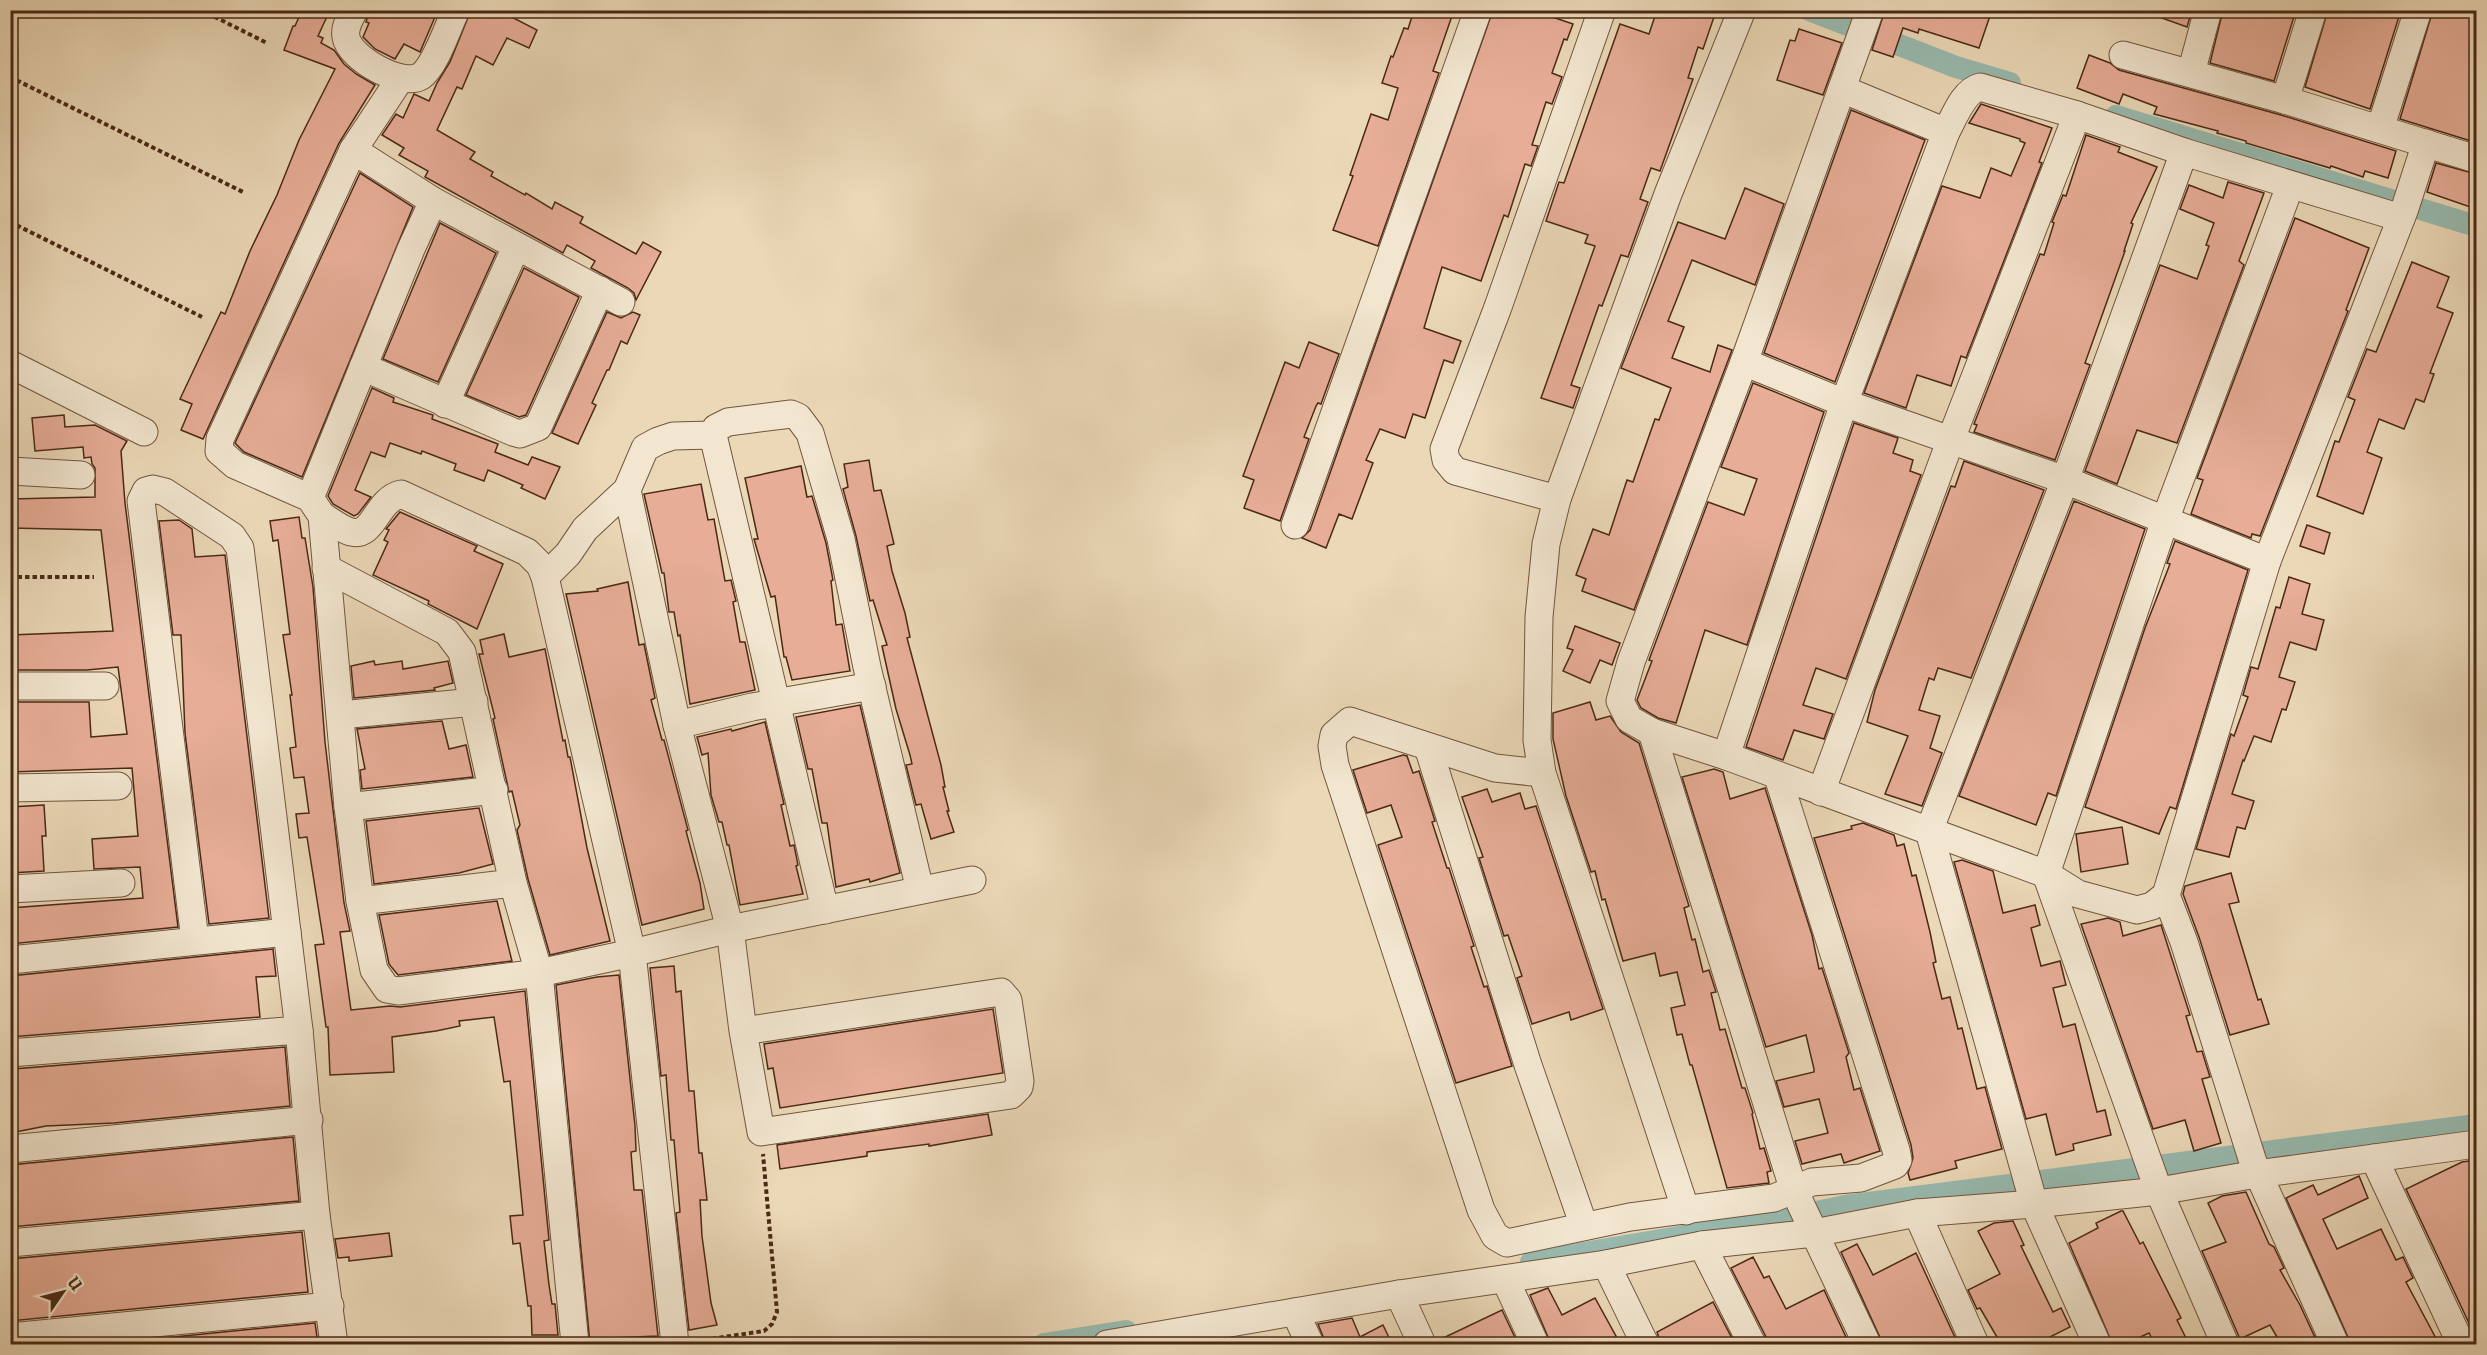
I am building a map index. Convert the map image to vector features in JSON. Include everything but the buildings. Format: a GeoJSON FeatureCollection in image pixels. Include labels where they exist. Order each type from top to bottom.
{"type":"FeatureCollection","features":[{"type":"Feature","properties":{"kind":"street"},"geometry":{"type":"LineString","coordinates":[[354,10],[346,27],[346,38],[351,50],[359,58],[400,79],[417,78],[424,73],[431,64],[456,10]]}},
{"type":"Feature","properties":{"kind":"street"},"geometry":{"type":"LineString","coordinates":[[1295,525],[1478,10]]}},
{"type":"Feature","properties":{"kind":"street"},"geometry":{"type":"LineString","coordinates":[[1557,499],[1455,471],[1446,460],[1444,449],[1498,307],[1602,10]]}},
{"type":"Feature","properties":{"kind":"street"},"geometry":{"type":"LineString","coordinates":[[1686,1211],[1542,773],[1537,740],[1539,618],[1546,544],[1557,499],[1668,194],[1742,10]]}},
{"type":"Feature","properties":{"kind":"street"},"geometry":{"type":"LineString","coordinates":[[2191,73],[2208,10]]}},
{"type":"Feature","properties":{"kind":"street"},"geometry":{"type":"LineString","coordinates":[[2285,100],[2313,10]]}},
{"type":"Feature","properties":{"kind":"street"},"geometry":{"type":"LineString","coordinates":[[2380,129],[2418,10]]}},
{"type":"Feature","properties":{"kind":"street"},"geometry":{"type":"LineString","coordinates":[[1866,21],[1744,362],[1623,686],[1620,701],[1629,719],[1652,732],[1726,756],[2046,874],[2078,894],[2137,910],[2152,906],[2166,895],[2267,561],[2405,207],[2426,143]]}},
{"type":"Feature","properties":{"kind":"street"},"geometry":{"type":"LineString","coordinates":[[2123,55],[2285,100],[2476,159]]}},
{"type":"Feature","properties":{"kind":"street"},"geometry":{"type":"LineString","coordinates":[[400,79],[353,150],[220,440],[219,451],[235,465],[316,507],[350,532],[360,532],[369,528],[387,500],[401,494],[527,552],[540,565],[545,576],[632,953],[675,1344]]}},
{"type":"Feature","properties":{"kind":"street"},"geometry":{"type":"LineString","coordinates":[[1726,756],[1844,403],[1946,132],[1966,97],[1974,89],[1980,87],[2077,115],[2290,186],[2405,207]]}},
{"type":"Feature","properties":{"kind":"street"},"geometry":{"type":"LineString","coordinates":[[1842,89],[1946,132]]}},
{"type":"Feature","properties":{"kind":"street"},"geometry":{"type":"LineString","coordinates":[[1821,792],[1951,439],[2077,115]]}},
{"type":"Feature","properties":{"kind":"street"},"geometry":{"type":"LineString","coordinates":[[353,150],[433,201],[610,296],[538,427],[520,434],[445,404],[363,367]]}},
{"type":"Feature","properties":{"kind":"street"},"geometry":{"type":"LineString","coordinates":[[2097,1344],[2034,1204],[1929,831],[2065,480],[2184,152]]}},
{"type":"Feature","properties":{"kind":"street"},"geometry":{"type":"LineString","coordinates":[[2225,1344],[2158,1190],[2046,874],[2165,520],[2290,186]]}},
{"type":"Feature","properties":{"kind":"street"},"geometry":{"type":"LineString","coordinates":[[433,201],[363,367],[316,507],[326,568],[348,807],[360,901],[374,970],[387,989],[398,991],[429,988],[538,973],[730,929],[972,880]]}},
{"type":"Feature","properties":{"kind":"street"},"geometry":{"type":"LineString","coordinates":[[445,404],[516,247]]}},
{"type":"Feature","properties":{"kind":"street"},"geometry":{"type":"LineString","coordinates":[[1744,362],[1844,403],[2065,480],[2267,561]]}},
{"type":"Feature","properties":{"kind":"street"},"geometry":{"type":"LineString","coordinates":[[10,363],[144,432]]}},
{"type":"Feature","properties":{"kind":"street"},"geometry":{"type":"LineString","coordinates":[[825,910],[713,435],[716,429],[728,422],[791,414],[798,417],[810,433],[841,539],[872,686],[920,890]]}},
{"type":"Feature","properties":{"kind":"street"},"geometry":{"type":"LineString","coordinates":[[545,576],[568,554],[585,529],[627,490],[645,448],[673,436],[713,435]]}},
{"type":"Feature","properties":{"kind":"street"},"geometry":{"type":"LineString","coordinates":[[10,471],[81,475]]}},
{"type":"Feature","properties":{"kind":"street"},"geometry":{"type":"LineString","coordinates":[[195,940],[141,501],[146,491],[153,489],[165,492],[222,530],[232,537],[240,548],[299,1030],[316,1215],[334,1344]]}},
{"type":"Feature","properties":{"kind":"street"},"geometry":{"type":"LineString","coordinates":[[627,490],[677,725],[730,929],[743,1031],[761,1132],[1011,1095],[1019,1087],[1008,1000],[1001,992],[743,1031]]}},
{"type":"Feature","properties":{"kind":"street"},"geometry":{"type":"LineString","coordinates":[[326,568],[447,632],[462,652],[513,883],[538,973],[575,1344]]}},
{"type":"Feature","properties":{"kind":"street"},"geometry":{"type":"LineString","coordinates":[[10,686],[105,686]]}},
{"type":"Feature","properties":{"kind":"street"},"geometry":{"type":"LineString","coordinates":[[677,725],[777,702],[872,686]]}},
{"type":"Feature","properties":{"kind":"street"},"geometry":{"type":"LineString","coordinates":[[341,715],[474,702]]}},
{"type":"Feature","properties":{"kind":"street"},"geometry":{"type":"LineString","coordinates":[[1542,773],[1495,768],[1364,724],[1350,722],[1334,735],[1332,746],[1342,787],[1487,1225],[1496,1236],[1507,1243],[1584,1226],[1774,1198],[1812,1182],[1866,1202],[1917,1213],[2034,1204],[2158,1190],[2255,1168],[2374,1158],[2476,1144]]}},
{"type":"Feature","properties":{"kind":"street"},"geometry":{"type":"LineString","coordinates":[[1652,732],[1795,1191],[1867,1344]]}},
{"type":"Feature","properties":{"kind":"street"},"geometry":{"type":"LineString","coordinates":[[1428,747],[1528,1065],[1584,1226]]}},
{"type":"Feature","properties":{"kind":"street"},"geometry":{"type":"LineString","coordinates":[[1107,1344],[1195,1337],[1295,1312],[1399,1294],[1606,1264],[1702,1245],[1811,1228],[1866,1202],[1898,1160],[1896,1150],[1778,777]]}},
{"type":"Feature","properties":{"kind":"street"},"geometry":{"type":"LineString","coordinates":[[10,788],[118,786]]}},
{"type":"Feature","properties":{"kind":"street"},"geometry":{"type":"LineString","coordinates":[[348,807],[494,790]]}},
{"type":"Feature","properties":{"kind":"street"},"geometry":{"type":"LineString","coordinates":[[10,889],[121,883]]}},
{"type":"Feature","properties":{"kind":"street"},"geometry":{"type":"LineString","coordinates":[[360,901],[513,883]]}},
{"type":"Feature","properties":{"kind":"street"},"geometry":{"type":"LineString","coordinates":[[2166,895],[2184,942],[2255,1168],[2335,1344]]}},
{"type":"Feature","properties":{"kind":"street"},"geometry":{"type":"LineString","coordinates":[[10,960],[286,932]]}},
{"type":"Feature","properties":{"kind":"street"},"geometry":{"type":"LineString","coordinates":[[10,1053],[299,1030]]}},
{"type":"Feature","properties":{"kind":"street"},"geometry":{"type":"LineString","coordinates":[[10,1149],[309,1120]]}},
{"type":"Feature","properties":{"kind":"street"},"geometry":{"type":"LineString","coordinates":[[2374,1158],[2461,1344]]}},
{"type":"Feature","properties":{"kind":"street"},"geometry":{"type":"LineString","coordinates":[[1917,1213],[1975,1344]]}},
{"type":"Feature","properties":{"kind":"street"},"geometry":{"type":"LineString","coordinates":[[10,1244],[316,1215]]}},
{"type":"Feature","properties":{"kind":"street"},"geometry":{"type":"LineString","coordinates":[[1702,1245],[1752,1344]]}},
{"type":"Feature","properties":{"kind":"street"},"geometry":{"type":"LineString","coordinates":[[1606,1264],[1645,1344]]}},
{"type":"Feature","properties":{"kind":"street"},"geometry":{"type":"LineString","coordinates":[[1505,1279],[1535,1344]]}},
{"type":"Feature","properties":{"kind":"street"},"geometry":{"type":"LineString","coordinates":[[1399,1294],[1422,1344]]}},
{"type":"Feature","properties":{"kind":"street"},"geometry":{"type":"LineString","coordinates":[[10,1336],[330,1306]]}},
{"type":"Feature","properties":{"kind":"street"},"geometry":{"type":"LineString","coordinates":[[1295,1312],[1310,1344]]}},
{"type":"Feature","properties":{"kind":"path"},"geometry":{"type":"LineString","coordinates":[[201,10],[267,43]]}},
{"type":"Feature","properties":{"kind":"path"},"geometry":{"type":"LineString","coordinates":[[10,77],[243,192]]}},
{"type":"Feature","properties":{"kind":"path"},"geometry":{"type":"LineString","coordinates":[[10,222],[202,317]]}},
{"type":"Feature","properties":{"kind":"path"},"geometry":{"type":"LineString","coordinates":[[10,577],[94,577]]}},
{"type":"Feature","properties":{"kind":"path"},"geometry":{"type":"LineString","coordinates":[[675,1344],[764,1331],[772,1324],[777,1312],[761,1132]]}},
{"type":"Feature","properties":{"kind":"waterway"},"geometry":{"type":"LineString","coordinates":[[1809,10],[1956,67],[2010,83]]}},
{"type":"Feature","properties":{"kind":"waterway"},"geometry":{"type":"LineString","coordinates":[[2116,116],[2476,226]]}},
{"type":"Feature","properties":{"kind":"waterway"},"geometry":{"type":"LineString","coordinates":[[1531,1262],[1784,1219],[1845,1206],[2476,1125]]}},
{"type":"Feature","properties":{"kind":"waterway"},"geometry":{"type":"LineString","coordinates":[[1044,1344],[1126,1331]]}}]}
